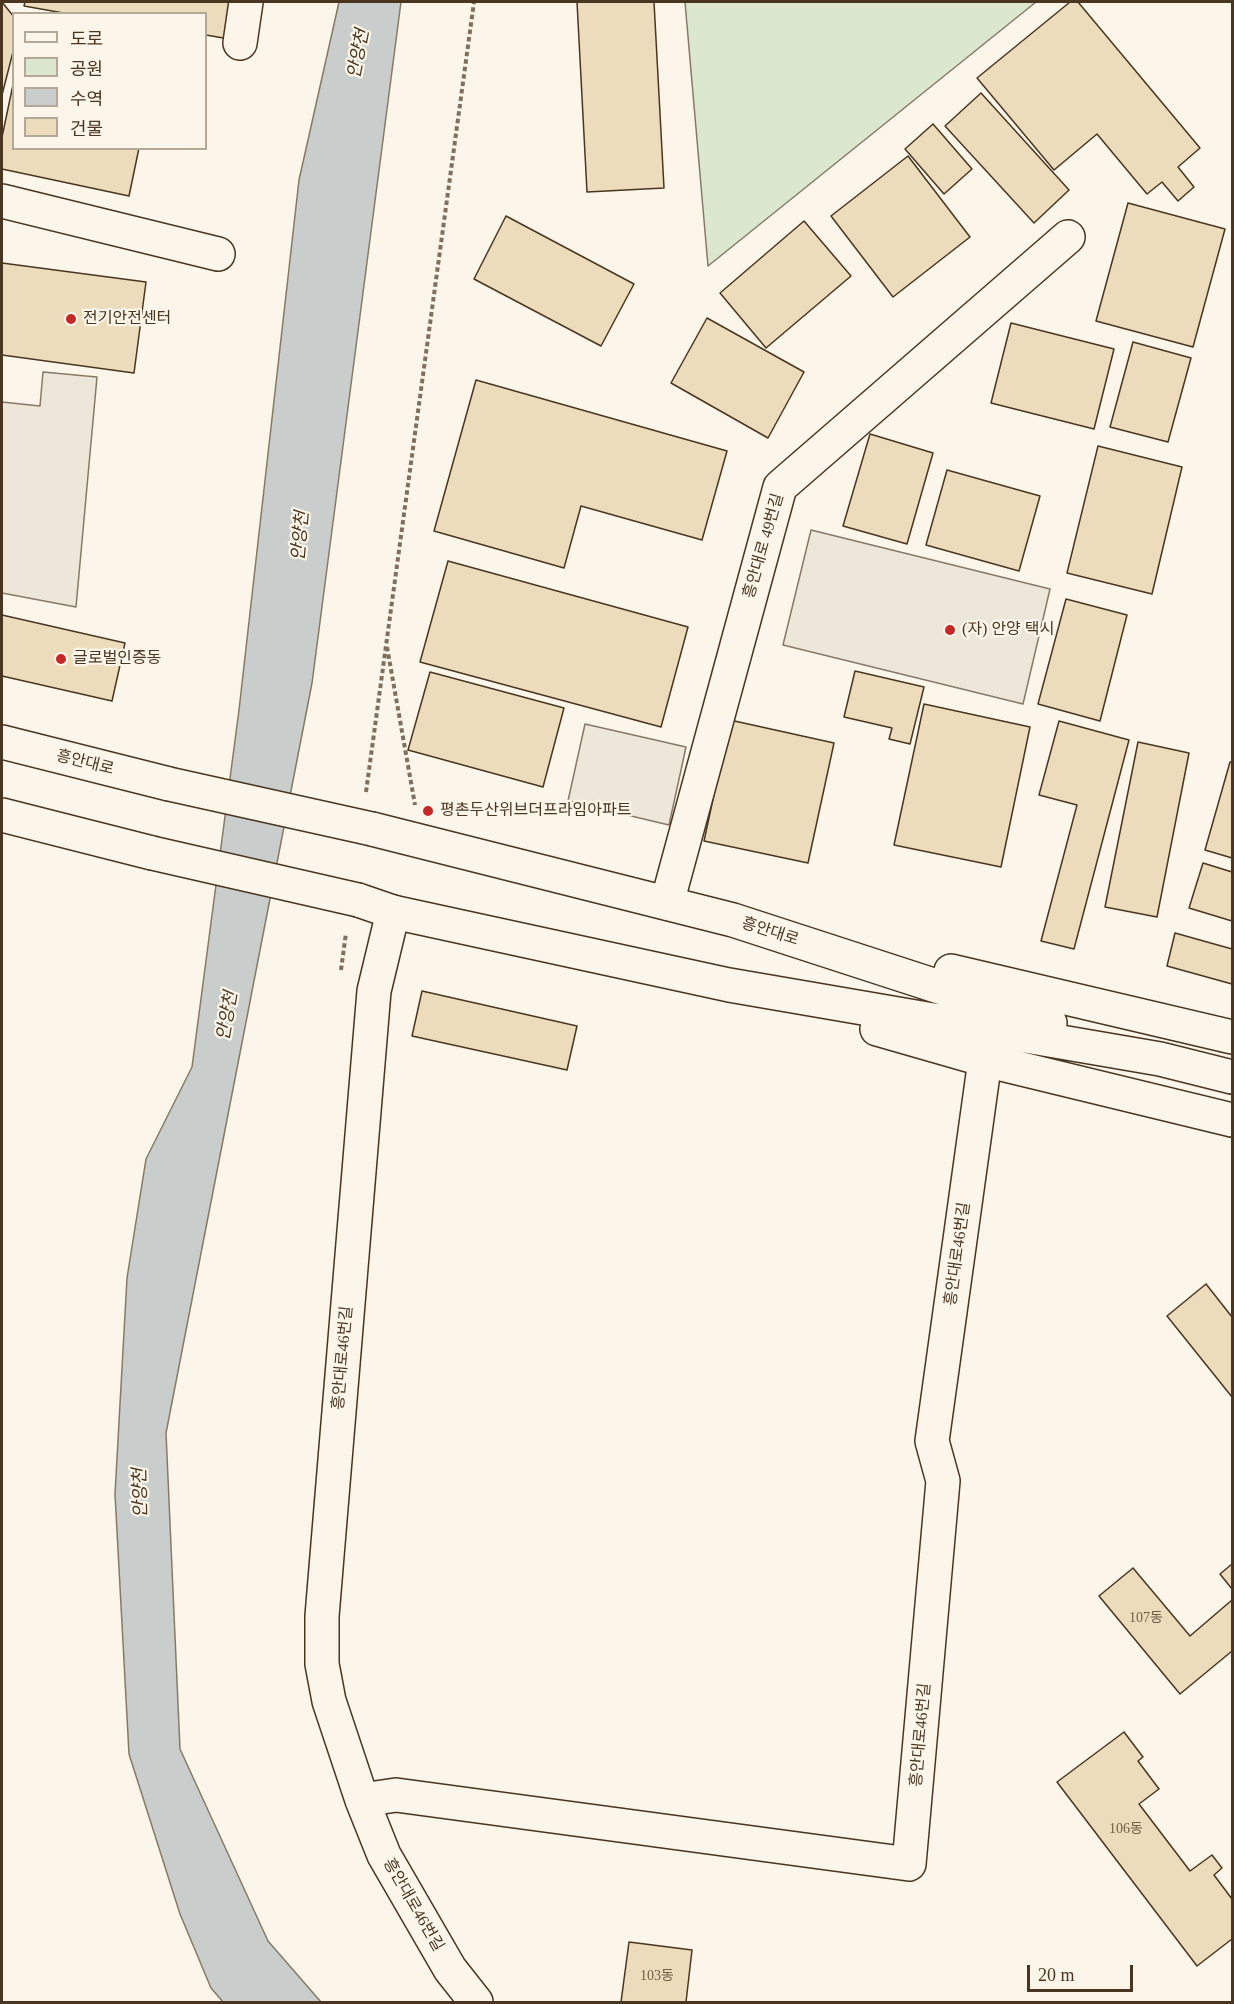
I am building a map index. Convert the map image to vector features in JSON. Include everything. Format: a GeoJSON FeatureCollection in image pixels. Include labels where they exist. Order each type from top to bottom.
{"type":"FeatureCollection","features":[{"type":"Feature","properties":{"kind":"main road"},"geometry":{"type":"LineString","coordinates":[[240,44],[246,2]]}},
{"type":"Feature","properties":{"kind":"main road"},"geometry":{"type":"LineString","coordinates":[[2,201],[218,254]]}},
{"type":"Feature","properties":{"kind":"main road","name":"흥안대로 49번길"},"geometry":{"type":"LineString","coordinates":[[667,903],[780,487],[1068,237]]}},
{"type":"Feature","properties":{"kind":"main road","name":"흥안대로"},"geometry":{"type":"LineString","coordinates":[[2,742],[169,784],[422,841],[733,920],[1160,1059]]}},
{"type":"Feature","properties":{"kind":"main road","name":"흥안대로"},"geometry":{"type":"LineString","coordinates":[[2,815],[152,853],[358,900],[393,912],[729,985],[1160,1059],[1233,1077]]}},
{"type":"Feature","properties":{"kind":"main road","name":"흥안대로46번길"},"geometry":{"type":"LineString","coordinates":[[393,912],[374,991],[322,1616],[322,1664],[329,1701],[362,1800],[384,1855],[450,1969],[476,2002]]}},
{"type":"Feature","properties":{"kind":"main road"},"geometry":{"type":"LineString","coordinates":[[733,920],[1233,1037]]}},
{"type":"Feature","properties":{"kind":"main road"},"geometry":{"type":"LineString","coordinates":[[729,985],[985,1060],[1233,1119]]}},
{"type":"Feature","properties":{"kind":"main road","name":"흥안대로46번길"},"geometry":{"type":"LineString","coordinates":[[362,1800],[396,1795],[909,1864],[943,1480],[932,1441],[985,1060]]}},
{"type":"Feature","properties":{"kind":"path"},"geometry":{"type":"LineString","coordinates":[[387,642],[422,841]]}},
{"type":"Feature","properties":{"kind":"green space"},"geometry":{"type":"Polygon","coordinates":[[[685,2],[1036,2],[708,266],[685,2]]]}},
{"type":"Feature","properties":{"kind":"shaded area"},"geometry":{"type":"Polygon","coordinates":[[[43,372],[97,377],[76,607],[2,593],[2,402],[40,406],[43,372]]]}},
{"type":"Feature","properties":{"kind":"shaded area"},"geometry":{"type":"Polygon","coordinates":[[[811,530],[1050,589],[1023,704],[783,645],[811,530]]]}},
{"type":"Feature","properties":{"kind":"shaded area"},"geometry":{"type":"Polygon","coordinates":[[[585,724],[686,747],[669,825],[568,801],[585,724]]]}},
{"type":"Feature","properties":{"kind":"water","name":"안양천"},"geometry":{"type":"Polygon","coordinates":[[[339,2],[401,2],[312,683],[166,1433],[180,1749],[268,1941],[321,2002],[223,2002],[211,1988],[180,1914],[129,1754],[115,1494],[127,1278],[146,1159],[192,1067],[239,710],[299,180],[339,2]]]}},
{"type":"Feature","properties":{"kind":"building"},"geometry":{"type":"Polygon","coordinates":[[[2,2],[12,14],[12,56],[2,95],[2,2]]]}},
{"type":"Feature","properties":{"kind":"building"},"geometry":{"type":"Polygon","coordinates":[[[25,2],[234,2],[229,39],[207,35],[207,12],[58,12],[24,6],[25,2]]]}},
{"type":"Feature","properties":{"kind":"building"},"geometry":{"type":"Polygon","coordinates":[[[577,2],[654,2],[664,188],[587,192],[577,2]]]}},
{"type":"Feature","properties":{"kind":"building"},"geometry":{"type":"Polygon","coordinates":[[[1070,2],[1078,2],[1200,148],[1178,167],[1194,187],[1178,201],[1162,182],[1147,194],[1097,134],[1054,170],[977,78],[1070,2]]]}},
{"type":"Feature","properties":{"kind":"building"},"geometry":{"type":"Polygon","coordinates":[[[12,90],[12,150],[139,150],[129,196],[2,169],[2,137],[12,90]]]}},
{"type":"Feature","properties":{"kind":"building"},"geometry":{"type":"Polygon","coordinates":[[[981,93],[1069,190],[1034,223],[945,126],[981,93]]]}},
{"type":"Feature","properties":{"kind":"building"},"geometry":{"type":"Polygon","coordinates":[[[933,124],[972,169],[944,194],[905,149],[933,124]]]}},
{"type":"Feature","properties":{"kind":"building"},"geometry":{"type":"Polygon","coordinates":[[[908,156],[970,237],[893,297],[831,216],[908,156]]]}},
{"type":"Feature","properties":{"kind":"building"},"geometry":{"type":"Polygon","coordinates":[[[1128,203],[1225,229],[1193,347],[1096,321],[1128,203]]]}},
{"type":"Feature","properties":{"kind":"building"},"geometry":{"type":"Polygon","coordinates":[[[506,216],[634,284],[601,346],[474,279],[506,216]]]}},
{"type":"Feature","properties":{"kind":"building"},"geometry":{"type":"Polygon","coordinates":[[[804,221],[851,276],[766,348],[720,293],[804,221]]]}},
{"type":"Feature","properties":{"kind":"building","name":"전기안전센터"},"geometry":{"type":"Polygon","coordinates":[[[2,263],[146,282],[134,373],[2,355],[2,263]]]}},
{"type":"Feature","properties":{"kind":"building"},"geometry":{"type":"Polygon","coordinates":[[[707,318],[804,372],[768,438],[671,383],[707,318]]]}},
{"type":"Feature","properties":{"kind":"building"},"geometry":{"type":"Polygon","coordinates":[[[1011,323],[1114,349],[1094,429],[991,403],[1011,323]]]}},
{"type":"Feature","properties":{"kind":"building"},"geometry":{"type":"Polygon","coordinates":[[[1133,342],[1191,358],[1168,442],[1110,427],[1133,342]]]}},
{"type":"Feature","properties":{"kind":"building"},"geometry":{"type":"Polygon","coordinates":[[[476,380],[727,451],[702,540],[581,506],[564,568],[434,531],[476,380]]]}},
{"type":"Feature","properties":{"kind":"building"},"geometry":{"type":"Polygon","coordinates":[[[870,434],[933,453],[907,544],[843,526],[870,434]]]}},
{"type":"Feature","properties":{"kind":"building"},"geometry":{"type":"Polygon","coordinates":[[[1098,446],[1182,467],[1152,594],[1067,573],[1098,446]]]}},
{"type":"Feature","properties":{"kind":"building"},"geometry":{"type":"Polygon","coordinates":[[[947,470],[1040,496],[1019,571],[926,545],[947,470]]]}},
{"type":"Feature","properties":{"kind":"building"},"geometry":{"type":"Polygon","coordinates":[[[448,561],[688,627],[661,727],[420,662],[448,561]]]}},
{"type":"Feature","properties":{"kind":"building"},"geometry":{"type":"Polygon","coordinates":[[[1066,599],[1127,615],[1100,721],[1038,704],[1066,599]]]}},
{"type":"Feature","properties":{"kind":"building","name":"글로벌인증동"},"geometry":{"type":"Polygon","coordinates":[[[2,615],[125,643],[112,701],[2,676],[2,615]]]}},
{"type":"Feature","properties":{"kind":"building"},"geometry":{"type":"Polygon","coordinates":[[[855,671],[924,687],[910,744],[889,739],[892,728],[844,717],[855,671]]]}},
{"type":"Feature","properties":{"kind":"building"},"geometry":{"type":"Polygon","coordinates":[[[430,672],[564,708],[543,787],[408,750],[430,672]]]}},
{"type":"Feature","properties":{"kind":"building"},"geometry":{"type":"Polygon","coordinates":[[[924,704],[1030,727],[1001,867],[894,845],[924,704]]]}},
{"type":"Feature","properties":{"kind":"building"},"geometry":{"type":"Polygon","coordinates":[[[730,720],[834,743],[808,863],[704,841],[730,720]]]}},
{"type":"Feature","properties":{"kind":"building"},"geometry":{"type":"Polygon","coordinates":[[[1059,721],[1129,740],[1074,949],[1041,941],[1077,805],[1039,795],[1059,721]]]}},
{"type":"Feature","properties":{"kind":"building"},"geometry":{"type":"Polygon","coordinates":[[[1138,742],[1189,753],[1157,917],[1105,907],[1138,742]]]}},
{"type":"Feature","properties":{"kind":"building"},"geometry":{"type":"Polygon","coordinates":[[[1230,762],[1232,762],[1232,858],[1205,850],[1230,762]]]}},
{"type":"Feature","properties":{"kind":"building"},"geometry":{"type":"Polygon","coordinates":[[[1203,863],[1232,872],[1232,921],[1189,908],[1203,863]]]}},
{"type":"Feature","properties":{"kind":"building"},"geometry":{"type":"Polygon","coordinates":[[[1175,933],[1232,949],[1232,984],[1167,966],[1175,933]]]}},
{"type":"Feature","properties":{"kind":"building"},"geometry":{"type":"Polygon","coordinates":[[[422,991],[577,1026],[567,1070],[412,1036],[422,991]]]}},
{"type":"Feature","properties":{"kind":"building"},"geometry":{"type":"Polygon","coordinates":[[[1206,1284],[1232,1317],[1232,1397],[1167,1316],[1206,1284]]]}},
{"type":"Feature","properties":{"kind":"building"},"geometry":{"type":"Polygon","coordinates":[[[1232,1564],[1232,1589],[1220,1574],[1232,1564]]]}},
{"type":"Feature","properties":{"kind":"building"},"geometry":{"type":"Polygon","coordinates":[[[1133,1568],[1190,1636],[1232,1600],[1232,1651],[1180,1694],[1099,1596],[1133,1568]]]}},
{"type":"Feature","properties":{"kind":"building"},"geometry":{"type":"Polygon","coordinates":[[[1124,1732],[1143,1757],[1138,1761],[1159,1789],[1139,1804],[1190,1871],[1212,1855],[1222,1868],[1214,1875],[1232,1899],[1232,1939],[1197,1966],[1057,1782],[1124,1732]]]}},
{"type":"Feature","properties":{"kind":"building"},"geometry":{"type":"Polygon","coordinates":[[[629,1942],[692,1950],[686,2002],[621,2002],[629,1942]]]}},
{"type":"Feature","properties":{"kind":"place","name":"전기안전센터"},"geometry":{"type":"Point","coordinates":[71,319]}},
{"type":"Feature","properties":{"kind":"place","name":"(자) 안양 택시"},"geometry":{"type":"Point","coordinates":[950,630]}},
{"type":"Feature","properties":{"kind":"place","name":"글로벌인증동"},"geometry":{"type":"Point","coordinates":[61,659]}},
{"type":"Feature","properties":{"kind":"place","name":"평촌두산위브더프라임아파트"},"geometry":{"type":"Point","coordinates":[428,811]}}]}
